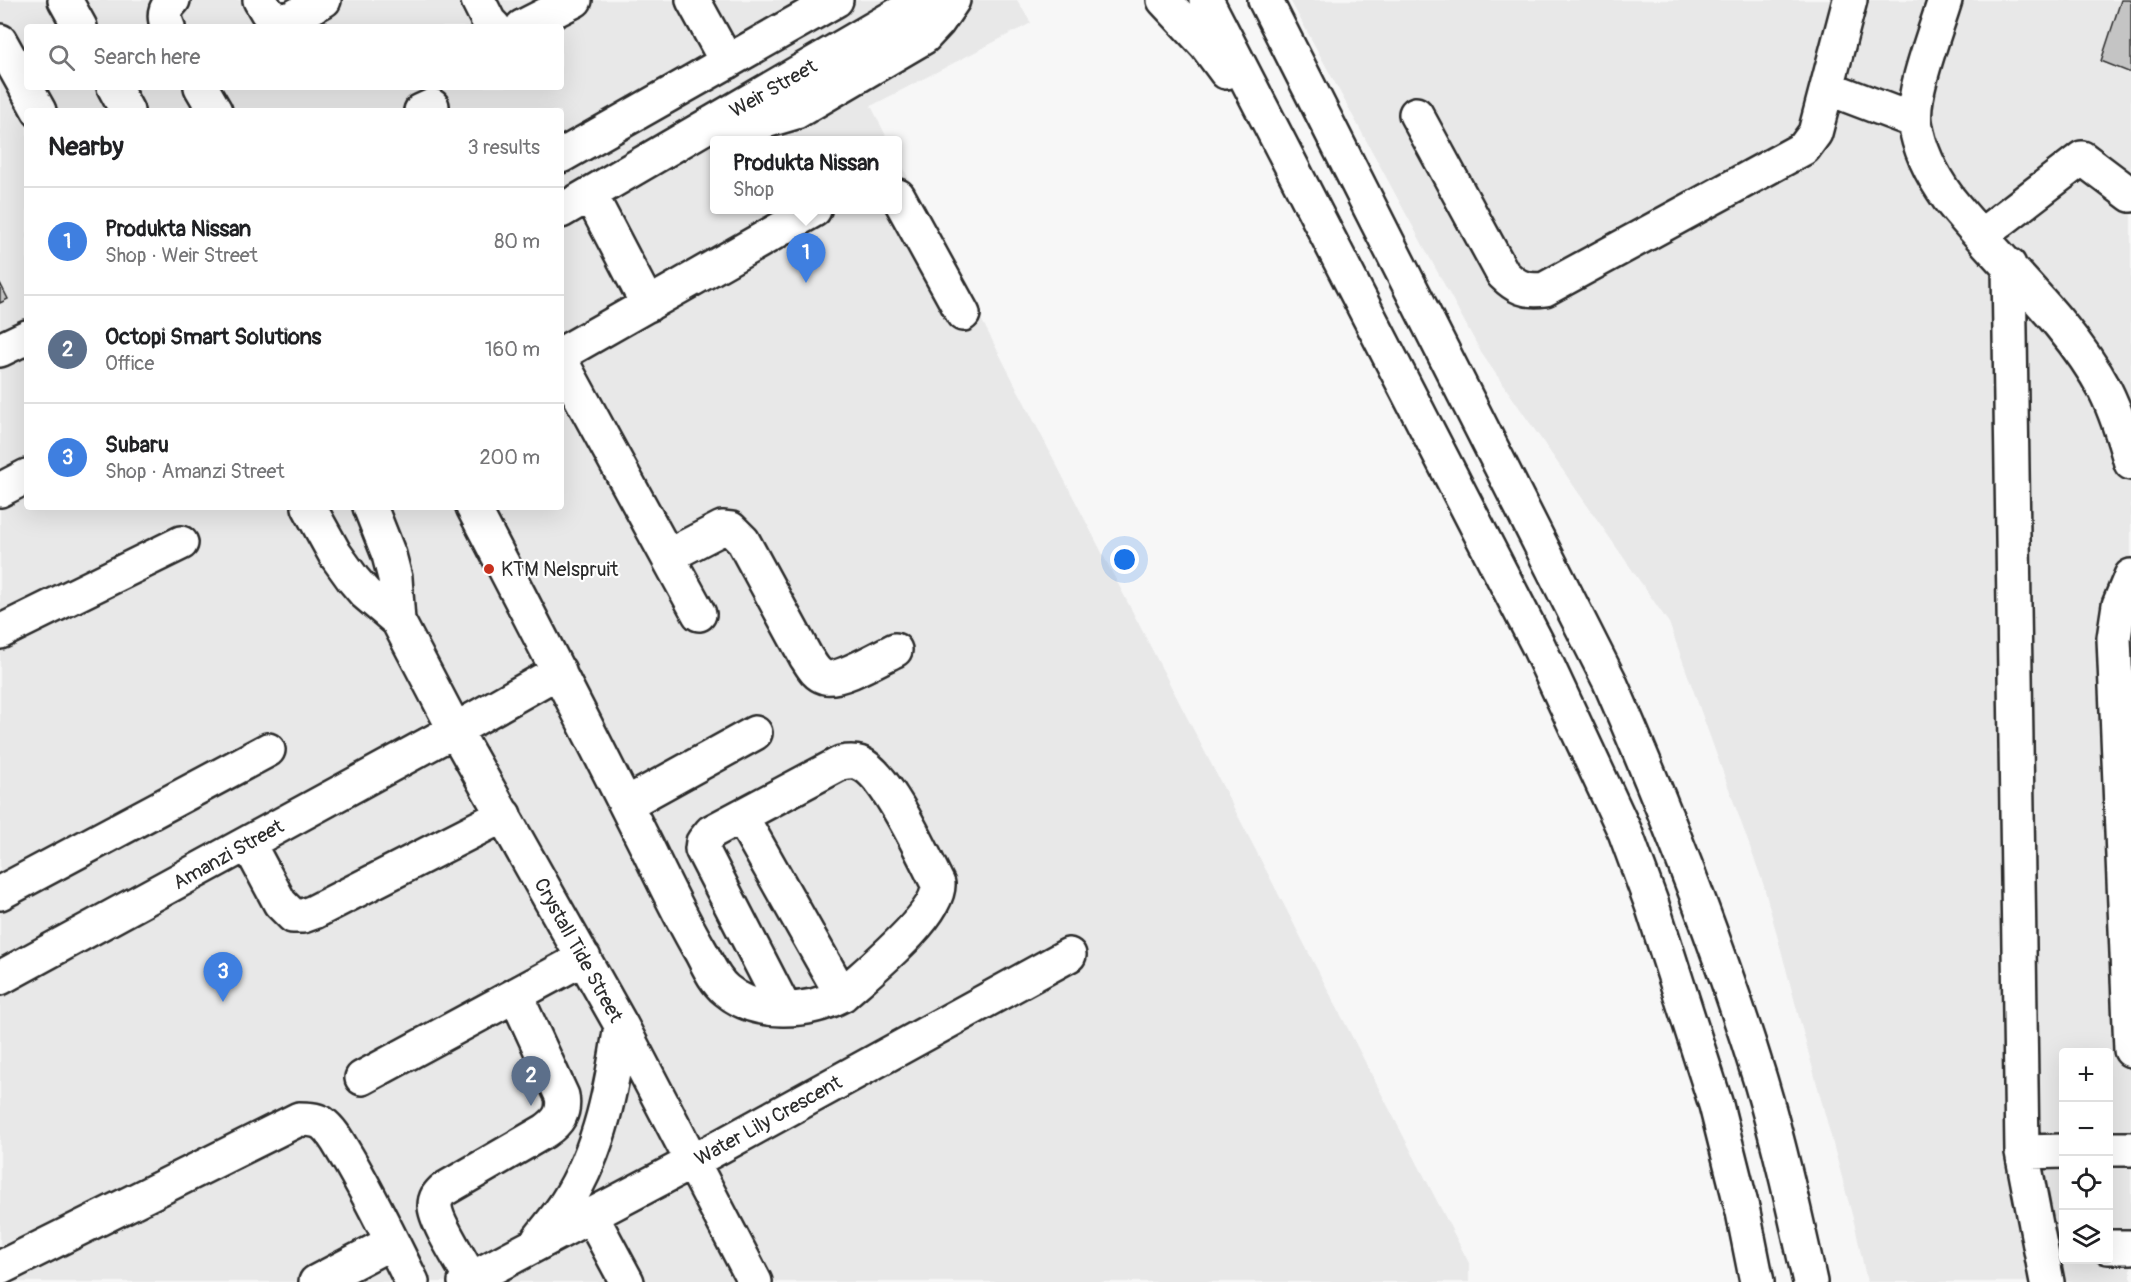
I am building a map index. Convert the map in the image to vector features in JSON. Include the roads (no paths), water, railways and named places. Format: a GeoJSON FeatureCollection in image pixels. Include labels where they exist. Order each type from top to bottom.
{"type":"FeatureCollection","features":[{"type":"Feature","properties":{"kind":"main road"},"geometry":{"type":"LineString","coordinates":[[65,0],[78,24]]}},
{"type":"Feature","properties":{"kind":"main road"},"geometry":{"type":"LineString","coordinates":[[167,24],[165,15],[173,0]]}},
{"type":"Feature","properties":{"kind":"main road"},"geometry":{"type":"LineString","coordinates":[[260,0],[267,12],[277,20],[292,18],[324,0]]}},
{"type":"Feature","properties":{"kind":"main road"},"geometry":{"type":"LineString","coordinates":[[478,0],[492,24]]}},
{"type":"Feature","properties":{"kind":"main road"},"geometry":{"type":"LineString","coordinates":[[528,24],[575,0]]}},
{"type":"Feature","properties":{"kind":"main road"},"geometry":{"type":"LineString","coordinates":[[693,0],[727,62]]}},
{"type":"Feature","properties":{"kind":"main road"},"geometry":{"type":"LineString","coordinates":[[564,154],[836,0]]}},
{"type":"Feature","properties":{"kind":"main road","name":"Weir Street"},"geometry":{"type":"LineString","coordinates":[[564,210],[923,0]]}},
{"type":"Feature","properties":{"kind":"main road"},"geometry":{"type":"LineString","coordinates":[[714,122],[752,125],[796,112],[924,37],[953,0]]}},
{"type":"Feature","properties":{"kind":"main road"},"geometry":{"type":"LineString","coordinates":[[1164,0],[1206,45],[1276,138]]}},
{"type":"Feature","properties":{"kind":"main road"},"geometry":{"type":"LineString","coordinates":[[1206,0],[1538,645],[1625,832],[1655,916],[1716,1105],[1743,1212],[1757,1282]]}},
{"type":"Feature","properties":{"kind":"main road"},"geometry":{"type":"LineString","coordinates":[[1265,0],[1609,680],[1654,784],[1707,921],[1760,1081],[1782,1160],[1810,1282]]}},
{"type":"Feature","properties":{"kind":"main road"},"geometry":{"type":"LineString","coordinates":[[1416,114],[1503,274],[1521,289],[1533,291],[1545,289],[1804,148],[1815,133],[1850,0]]}},
{"type":"Feature","properties":{"kind":"main road"},"geometry":{"type":"LineString","coordinates":[[1945,0],[1917,93],[1915,121],[1921,146],[1939,184],[1962,215],[2049,312],[2082,354],[2104,389],[2129,452]]}},
{"type":"Feature","properties":{"kind":"main road"},"geometry":{"type":"LineString","coordinates":[[0,41],[24,84]]}},
{"type":"Feature","properties":{"kind":"main road"},"geometry":{"type":"LineString","coordinates":[[1828,88],[1915,121]]}},
{"type":"Feature","properties":{"kind":"main road"},"geometry":{"type":"LineString","coordinates":[[27,90],[37,108]]}},
{"type":"Feature","properties":{"kind":"main road"},"geometry":{"type":"LineString","coordinates":[[116,90],[125,108]]}},
{"type":"Feature","properties":{"kind":"main road"},"geometry":{"type":"LineString","coordinates":[[203,90],[212,108]]}},
{"type":"Feature","properties":{"kind":"main road"},"geometry":{"type":"LineString","coordinates":[[1982,235],[2082,158],[2131,195]]}},
{"type":"Feature","properties":{"kind":"main road"},"geometry":{"type":"LineString","coordinates":[[590,194],[648,305]]}},
{"type":"Feature","properties":{"kind":"main road"},"geometry":{"type":"LineString","coordinates":[[902,205],[963,314]]}},
{"type":"Feature","properties":{"kind":"main road"},"geometry":{"type":"LineString","coordinates":[[564,352],[807,214]]}},
{"type":"Feature","properties":{"kind":"main road"},"geometry":{"type":"LineString","coordinates":[[2008,266],[2022,1152],[2052,1246],[2047,1282]]}},
{"type":"Feature","properties":{"kind":"main road"},"geometry":{"type":"LineString","coordinates":[[0,350],[24,338]]}},
{"type":"Feature","properties":{"kind":"main road"},"geometry":{"type":"LineString","coordinates":[[564,366],[699,614]]}},
{"type":"Feature","properties":{"kind":"main road"},"geometry":{"type":"LineString","coordinates":[[0,490],[24,478]]}},
{"type":"Feature","properties":{"kind":"main road","name":"Crystall Tide Street"},"geometry":{"type":"LineString","coordinates":[[311,510],[335,554],[353,579],[365,593],[398,621],[455,730],[621,1025],[755,1282]]}},
{"type":"Feature","properties":{"kind":"main road","name":"Crystall Tide Street"},"geometry":{"type":"LineString","coordinates":[[371,510],[389,555],[395,578],[398,621]]}},
{"type":"Feature","properties":{"kind":"main road"},"geometry":{"type":"LineString","coordinates":[[475,510],[559,671],[687,927],[717,981],[727,990],[742,1000],[760,1006],[784,1008],[813,1006],[829,1002],[842,995],[912,931],[937,897],[938,884],[885,785],[869,769],[860,764],[841,763],[711,832],[703,842],[702,849],[784,1008]]}},
{"type":"Feature","properties":{"kind":"main road"},"geometry":{"type":"LineString","coordinates":[[668,556],[722,528],[731,529],[754,560],[814,670],[824,677],[840,675],[895,650]]}},
{"type":"Feature","properties":{"kind":"main road"},"geometry":{"type":"LineString","coordinates":[[0,632],[181,543]]}},
{"type":"Feature","properties":{"kind":"main road"},"geometry":{"type":"LineString","coordinates":[[2131,576],[2119,605],[2114,638],[2131,1050]]}},
{"type":"Feature","properties":{"kind":"main road","name":"Amanzi Street"},"geometry":{"type":"LineString","coordinates":[[3,969],[248,843],[559,671]]}},
{"type":"Feature","properties":{"kind":"main road"},"geometry":{"type":"LineString","coordinates":[[626,804],[755,733]]}},
{"type":"Feature","properties":{"kind":"main road"},"geometry":{"type":"LineString","coordinates":[[0,893],[268,750]]}},
{"type":"Feature","properties":{"kind":"main road"},"geometry":{"type":"LineString","coordinates":[[248,843],[280,903],[293,916],[303,916],[325,907],[504,815]]}},
{"type":"Feature","properties":{"kind":"main road"},"geometry":{"type":"LineString","coordinates":[[741,816],[842,995]]}},
{"type":"Feature","properties":{"kind":"main road"},"geometry":{"type":"LineString","coordinates":[[687,927],[731,905]]}},
{"type":"Feature","properties":{"kind":"main road","name":"Water Lily Crescent"},"geometry":{"type":"LineString","coordinates":[[468,1281],[692,1162],[1069,955]]}},
{"type":"Feature","properties":{"kind":"main road"},"geometry":{"type":"LineString","coordinates":[[362,1078],[584,958]]}},
{"type":"Feature","properties":{"kind":"main road"},"geometry":{"type":"LineString","coordinates":[[468,1281],[439,1220],[435,1208],[437,1196],[443,1190],[545,1131],[553,1125],[562,1111],[562,1096],[516,996]]}},
{"type":"Feature","properties":{"kind":"main road"},"geometry":{"type":"LineString","coordinates":[[535,1246],[568,1201],[598,1134],[617,1054],[621,1025]]}},
{"type":"Feature","properties":{"kind":"main road"},"geometry":{"type":"LineString","coordinates":[[0,1268],[300,1119],[310,1119],[320,1122],[330,1131],[352,1165],[412,1282]]}},
{"type":"Feature","properties":{"kind":"main road"},"geometry":{"type":"LineString","coordinates":[[2113,1149],[2131,1149]]}},
{"type":"Feature","properties":{"kind":"main road"},"geometry":{"type":"LineString","coordinates":[[2022,1152],[2059,1151]]}},
{"type":"Feature","properties":{"kind":"main road"},"geometry":{"type":"LineString","coordinates":[[591,1215],[627,1282]]}},
{"type":"Feature","properties":{"kind":"main road"},"geometry":{"type":"LineString","coordinates":[[316,1282],[392,1242]]}},
{"type":"Feature","properties":{"kind":"main road"},"geometry":{"type":"LineString","coordinates":[[2113,1247],[2131,1247]]}},
{"type":"Feature","properties":{"kind":"place","name":"Produkta Nissan"},"geometry":{"type":"Point","coordinates":[806,283]}},
{"type":"Feature","properties":{"kind":"place","name":"KTM Nelspruit"},"geometry":{"type":"Point","coordinates":[489,569]}},
{"type":"Feature","properties":{"kind":"place","name":"Subaru"},"geometry":{"type":"Point","coordinates":[223,1002]}},
{"type":"Feature","properties":{"kind":"place","name":"Octopi Smart Solutions"},"geometry":{"type":"Point","coordinates":[531,1106]}}]}
